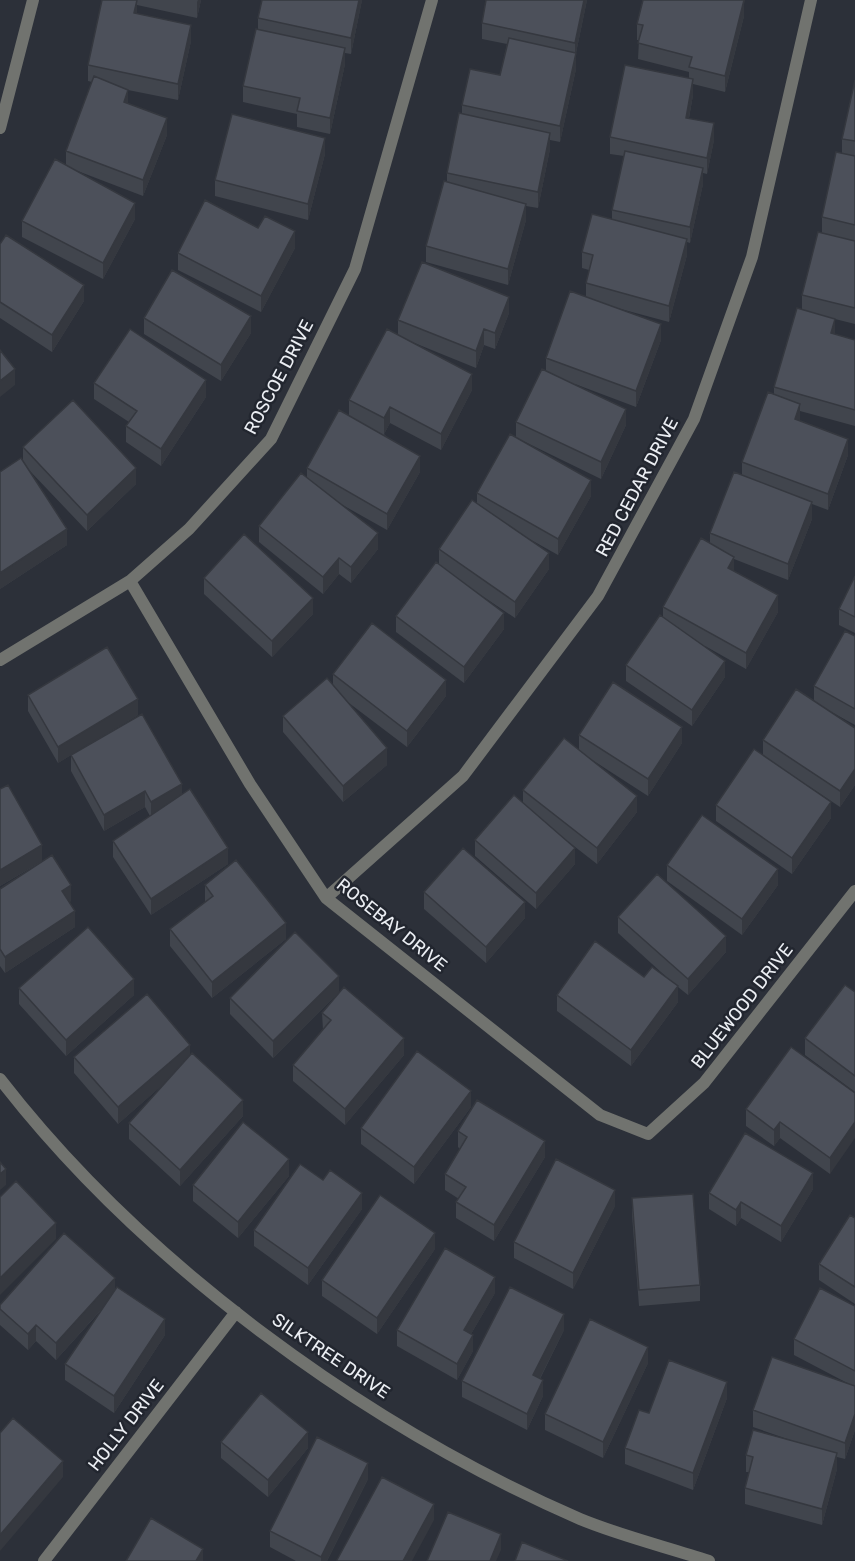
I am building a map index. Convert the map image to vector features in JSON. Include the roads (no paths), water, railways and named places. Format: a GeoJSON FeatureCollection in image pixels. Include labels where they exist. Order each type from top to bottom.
{"type":"FeatureCollection","features":[{"type":"Feature","properties":{"kind":"street"},"geometry":{"type":"LineString","coordinates":[[0,128],[33,0]]}},
{"type":"Feature","properties":{"kind":"street","name":"ROSCOE DRIVE"},"geometry":{"type":"LineString","coordinates":[[0,660],[130,581],[189,529],[271,439],[356,269],[432,0]]}},
{"type":"Feature","properties":{"kind":"street","name":"RED CEDAR DRIVE"},"geometry":{"type":"LineString","coordinates":[[326,898],[463,777],[598,596],[694,419],[752,257],[811,0]]}},
{"type":"Feature","properties":{"kind":"street","name":"ROSEBAY DRIVE"},"geometry":{"type":"LineString","coordinates":[[130,581],[250,784],[326,898],[600,1115],[648,1134]]}},
{"type":"Feature","properties":{"kind":"street","name":"BLUEWOOD DRIVE"},"geometry":{"type":"LineString","coordinates":[[648,1134],[704,1083],[855,891]]}},
{"type":"Feature","properties":{"kind":"street","name":"SILKTREE DRIVE"},"geometry":{"type":"LineString","coordinates":[[0,1079],[55,1143],[118,1209],[236,1312],[338,1385],[420,1437],[514,1488],[583,1520],[709,1561]]}},
{"type":"Feature","properties":{"kind":"street","name":"HOLLY DRIVE"},"geometry":{"type":"LineString","coordinates":[[44,1561],[236,1312]]}}]}
